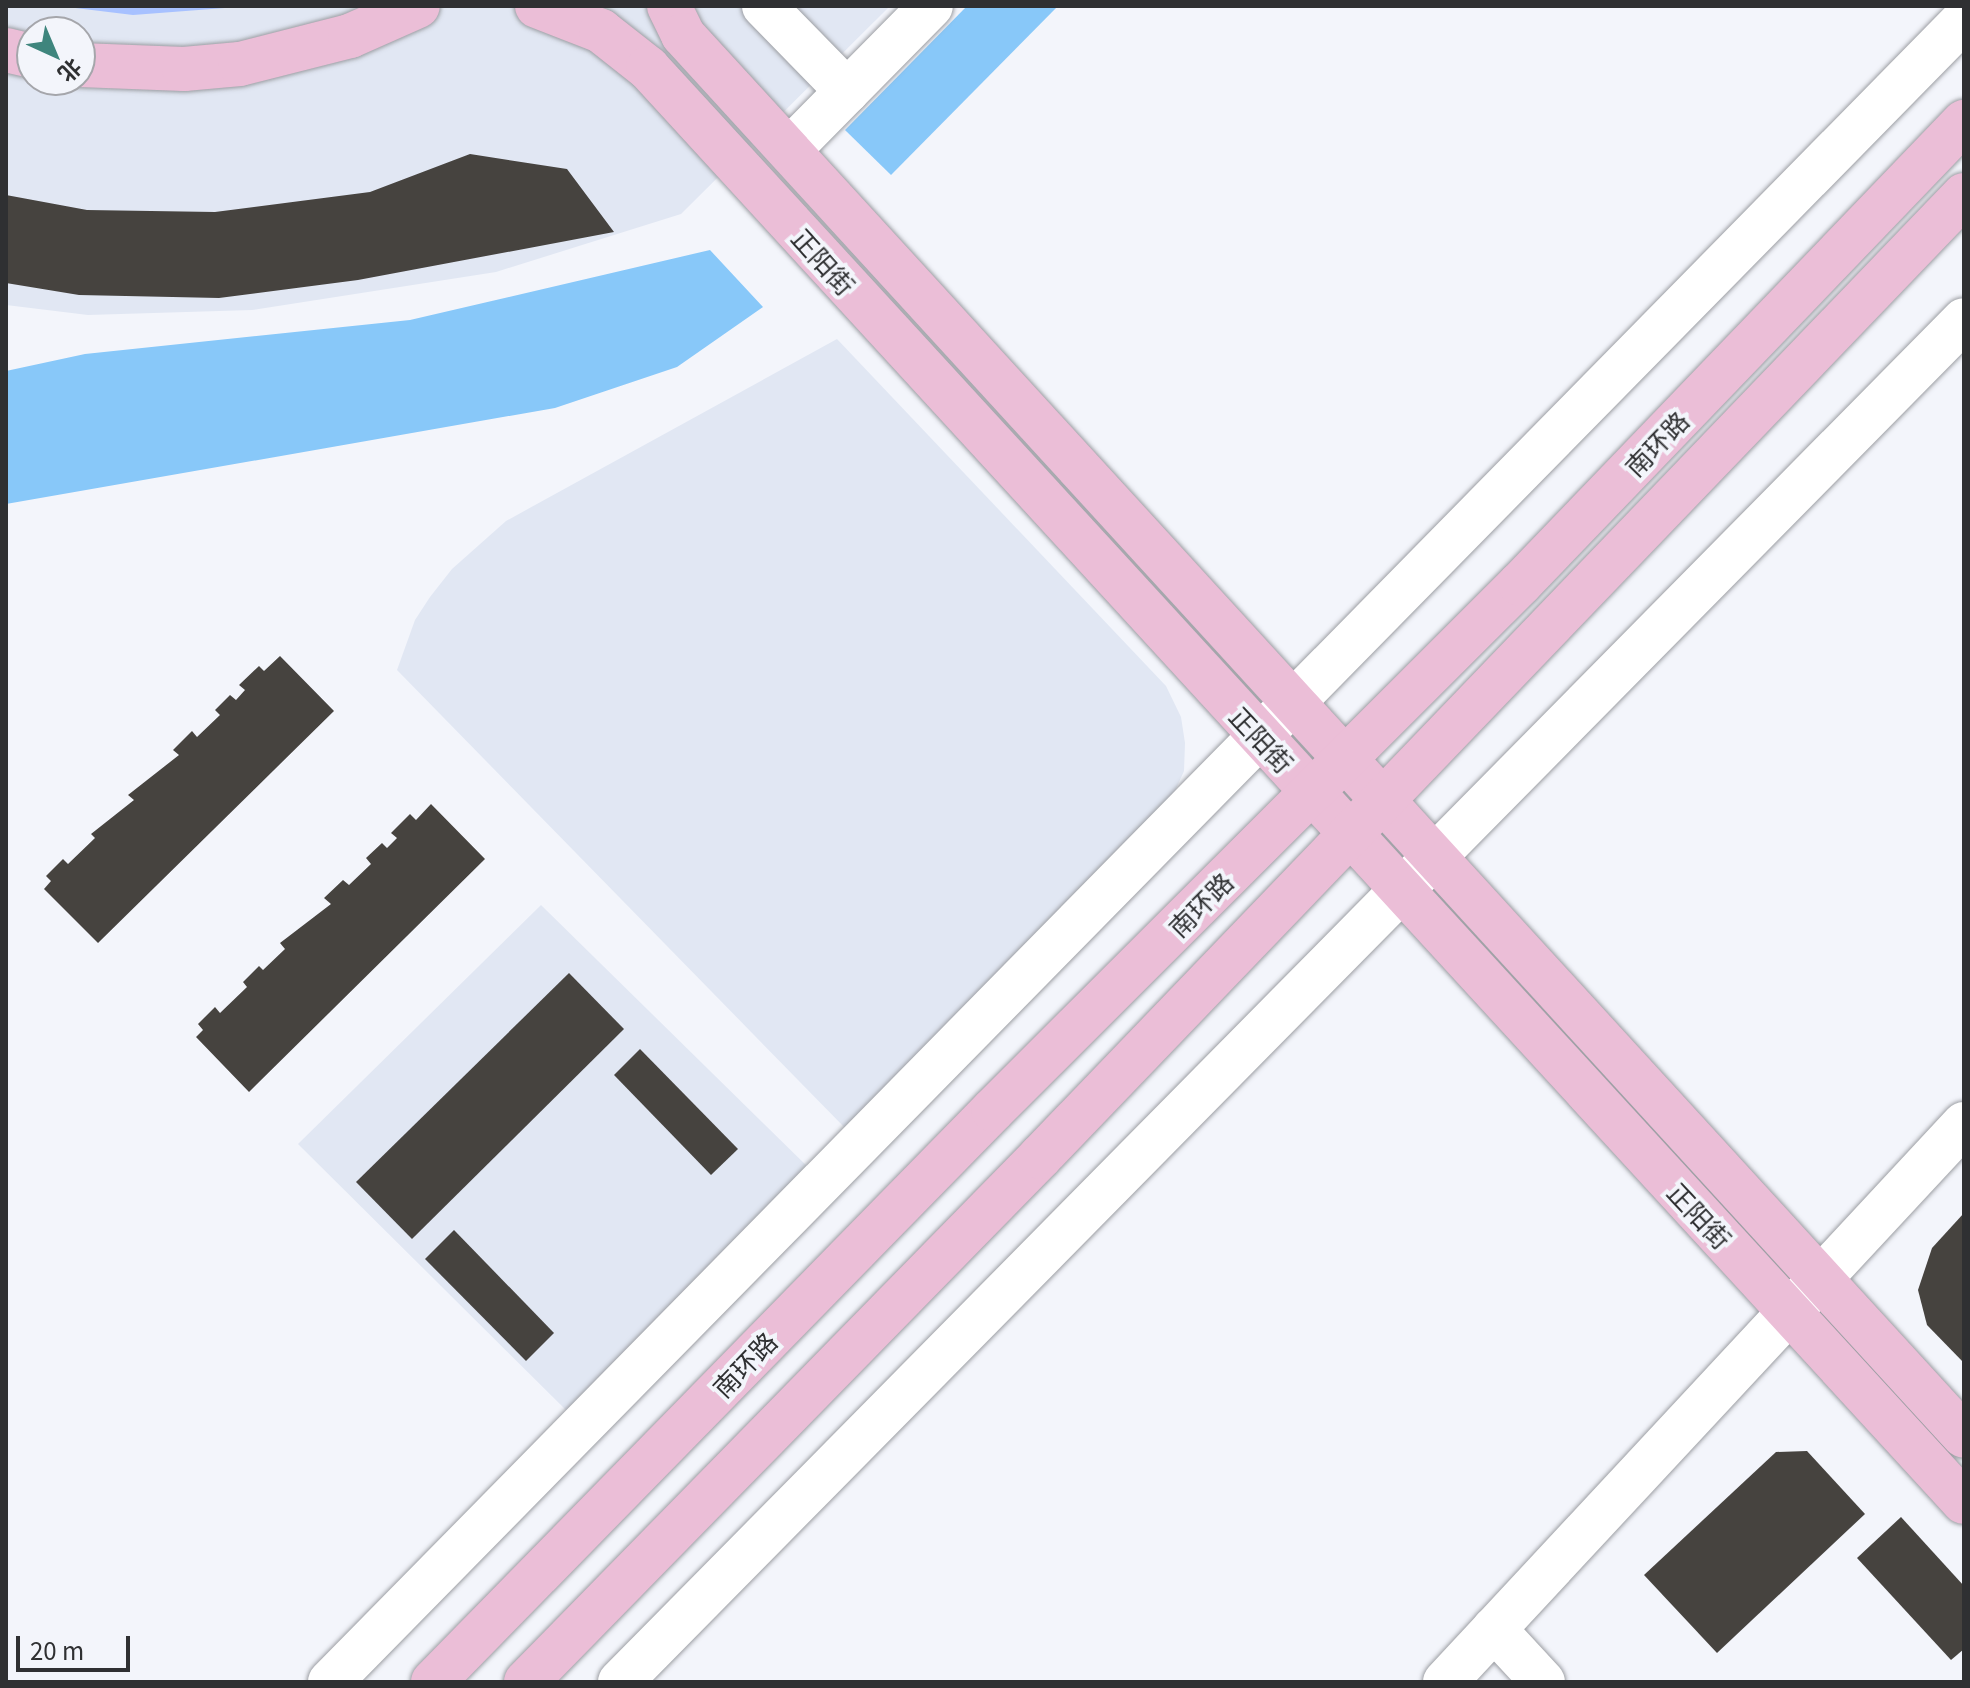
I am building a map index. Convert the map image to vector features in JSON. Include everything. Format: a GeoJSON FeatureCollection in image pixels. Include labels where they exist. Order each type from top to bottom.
{"type":"FeatureCollection","features":[{"type":"Feature","properties":{"kind":"main road","name":"正阳街"},"geometry":{"type":"LineString","coordinates":[[537,6],[601,31],[648,68],[1964,1502]]}},
{"type":"Feature","properties":{"kind":"main road","name":"正阳街"},"geometry":{"type":"LineString","coordinates":[[669,6],[683,35],[1964,1436]]}},
{"type":"Feature","properties":{"kind":"main road"},"geometry":{"type":"LineString","coordinates":[[96,66],[156,70],[240,64],[350,36],[419,9]]}},
{"type":"Feature","properties":{"kind":"main road","name":"南环路"},"geometry":{"type":"LineString","coordinates":[[433,1682],[1346,758],[1964,122]]}},
{"type":"Feature","properties":{"kind":"main road","name":"南环路"},"geometry":{"type":"LineString","coordinates":[[526,1682],[1350,835],[1964,195]]}},
{"type":"Feature","properties":{"kind":"street"},"geometry":{"type":"LineString","coordinates":[[764,6],[847,91]]}},
{"type":"Feature","properties":{"kind":"street"},"geometry":{"type":"LineString","coordinates":[[789,150],[931,6]]}},
{"type":"Feature","properties":{"kind":"street"},"geometry":{"type":"LineString","coordinates":[[330,1682],[1964,20]]}},
{"type":"Feature","properties":{"kind":"street"},"geometry":{"type":"LineString","coordinates":[[620,1682],[1964,320]]}},
{"type":"Feature","properties":{"kind":"street"},"geometry":{"type":"LineString","coordinates":[[1445,1682],[1964,1124]]}},
{"type":"Feature","properties":{"kind":"street"},"geometry":{"type":"LineString","coordinates":[[1494,1629],[1543,1682]]}},
{"type":"Feature","properties":{"kind":"shaded area"},"geometry":{"type":"Polygon","coordinates":[[[6,6],[890,6],[681,214],[496,272],[252,310],[88,315],[6,305],[6,6]]]}},
{"type":"Feature","properties":{"kind":"shaded area"},"geometry":{"type":"Polygon","coordinates":[[[59,6],[251,6],[133,15],[59,6]]]}},
{"type":"Feature","properties":{"kind":"shaded area"},"geometry":{"type":"Polygon","coordinates":[[[967,6],[1058,6],[891,175],[845,130],[967,6]]]}},
{"type":"Feature","properties":{"kind":"shaded area"},"geometry":{"type":"Polygon","coordinates":[[[710,250],[763,307],[677,367],[555,408],[6,504],[6,371],[85,354],[410,320],[710,250]]]}},
{"type":"Feature","properties":{"kind":"shaded area"},"geometry":{"type":"Polygon","coordinates":[[[837,339],[1166,686],[1181,717],[1185,743],[1184,771],[1166,811],[846,1129],[397,670],[415,620],[430,597],[452,569],[506,521],[837,339]]]}},
{"type":"Feature","properties":{"kind":"shaded area"},"geometry":{"type":"Polygon","coordinates":[[[541,905],[813,1172],[572,1416],[298,1144],[541,905]]]}},
{"type":"Feature","properties":{"kind":"building"},"geometry":{"type":"Polygon","coordinates":[[[470,154],[567,169],[614,232],[358,280],[219,298],[79,295],[6,283],[6,195],[87,210],[215,212],[370,192],[470,154]]]}},
{"type":"Feature","properties":{"kind":"building"},"geometry":{"type":"Polygon","coordinates":[[[280,656],[334,711],[98,943],[44,889],[51,881],[46,876],[63,859],[68,864],[95,838],[91,834],[134,800],[128,795],[179,755],[173,750],[192,731],[197,737],[220,715],[215,710],[230,695],[236,700],[245,690],[239,685],[259,666],[264,671],[280,656]]]}},
{"type":"Feature","properties":{"kind":"building"},"geometry":{"type":"Polygon","coordinates":[[[431,804],[485,859],[249,1092],[196,1037],[203,1030],[198,1024],[215,1007],[220,1013],[247,987],[243,982],[259,966],[263,970],[285,949],[280,943],[331,904],[324,898],[343,880],[349,885],[371,864],[366,858],[382,843],[387,848],[397,838],[391,833],[410,814],[416,820],[431,804]]]}},
{"type":"Feature","properties":{"kind":"building"},"geometry":{"type":"Polygon","coordinates":[[[569,973],[624,1029],[412,1239],[356,1182],[569,973]]]}},
{"type":"Feature","properties":{"kind":"building"},"geometry":{"type":"Polygon","coordinates":[[[640,1049],[738,1149],[711,1175],[614,1075],[640,1049]]]}},
{"type":"Feature","properties":{"kind":"building"},"geometry":{"type":"Polygon","coordinates":[[[1964,1213],[1964,1363],[1927,1325],[1918,1290],[1932,1248],[1964,1213]]]}},
{"type":"Feature","properties":{"kind":"building"},"geometry":{"type":"Polygon","coordinates":[[[454,1230],[554,1333],[526,1361],[425,1259],[454,1230]]]}},
{"type":"Feature","properties":{"kind":"building"},"geometry":{"type":"Polygon","coordinates":[[[1807,1451],[1865,1514],[1717,1653],[1644,1575],[1776,1452],[1807,1451]]]}},
{"type":"Feature","properties":{"kind":"building"},"geometry":{"type":"Polygon","coordinates":[[[1901,1517],[1964,1586],[1964,1649],[1951,1660],[1857,1558],[1901,1517]]]}}]}
